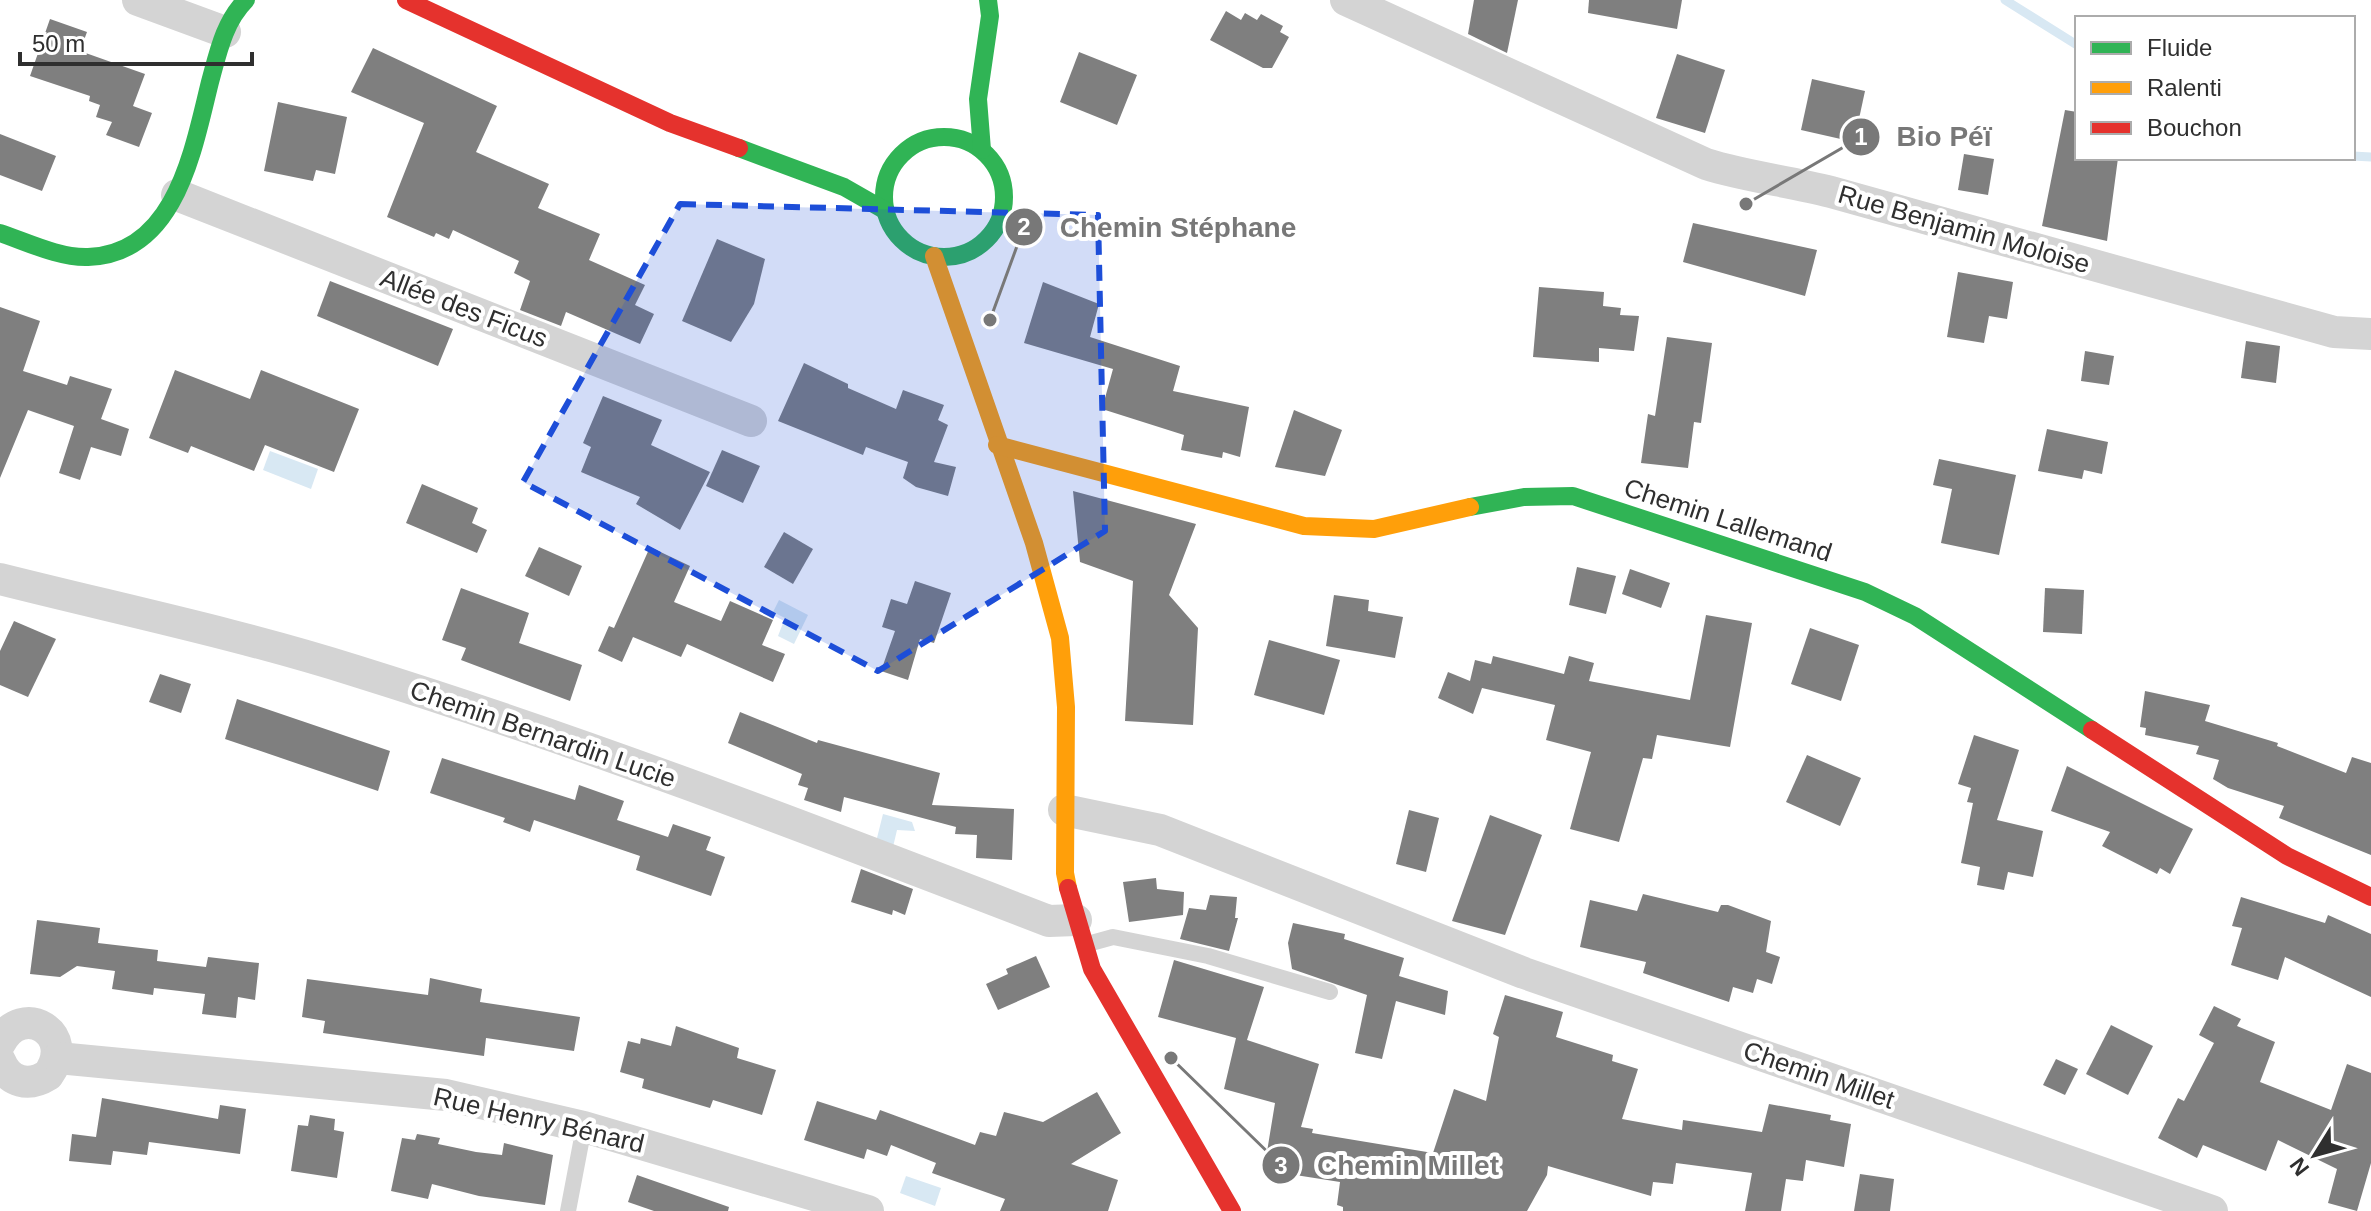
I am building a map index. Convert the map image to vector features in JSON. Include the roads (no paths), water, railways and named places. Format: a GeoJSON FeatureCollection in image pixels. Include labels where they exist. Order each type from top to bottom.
{"type":"FeatureCollection","features":[{"type":"Feature","properties":{"kind":"main road"},"geometry":{"type":"LineString","coordinates":[[0,233],[86,258],[120,253],[149,234],[177,195],[225,32],[246,0]]}},
{"type":"Feature","properties":{"kind":"main road"},"geometry":{"type":"LineString","coordinates":[[406,0],[670,123],[844,187],[886,211]]}},
{"type":"Feature","properties":{"kind":"main road"},"geometry":{"type":"LineString","coordinates":[[982,150],[978,99],[990,16],[988,0]]}},
{"type":"Feature","properties":{"kind":"main road"},"geometry":{"type":"LineString","coordinates":[[952,137],[978,99]]}},
{"type":"Feature","properties":{"kind":"main road"},"geometry":{"type":"LineString","coordinates":[[952,137],[982,150],[995,164],[1003,183],[1004,202],[994,230],[973,250],[954,256],[934,256],[903,241],[886,211],[884,198],[889,171],[908,148],[922,141],[952,137]]}},
{"type":"Feature","properties":{"kind":"main road"},"geometry":{"type":"LineString","coordinates":[[844,187],[889,171]]}},
{"type":"Feature","properties":{"kind":"main road"},"geometry":{"type":"LineString","coordinates":[[964,340],[967,284],[973,250]]}},
{"type":"Feature","properties":{"kind":"main road"},"geometry":{"type":"LineString","coordinates":[[934,256],[997,445],[1034,543],[1060,638],[1066,707],[1065,873],[1080,932],[1099,982],[1232,1211]]}},
{"type":"Feature","properties":{"kind":"main road","name":"Chemin Lallemand"},"geometry":{"type":"LineString","coordinates":[[997,445],[1293,524],[1340,530],[1383,527],[1497,499],[1537,494],[1573,496],[1631,515],[1865,592],[1915,616],[2287,856],[2371,897]]}},
{"type":"Feature","properties":{"kind":"street"},"geometry":{"type":"LineString","coordinates":[[138,0],[225,32]]}},
{"type":"Feature","properties":{"kind":"street","name":"Rue Benjamin Moloise"},"geometry":{"type":"LineString","coordinates":[[1346,0],[1706,164],[1745,176],[1802,185],[2334,332],[2371,334]]}},
{"type":"Feature","properties":{"kind":"street","name":"Allée des Ficus"},"geometry":{"type":"LineString","coordinates":[[177,195],[751,421]]}},
{"type":"Feature","properties":{"kind":"street","name":"Chemin Bernardin Lucie"},"geometry":{"type":"LineString","coordinates":[[0,579],[219,630],[358,671],[714,793],[1080,932]]}},
{"type":"Feature","properties":{"kind":"street","name":"Chemin Millet"},"geometry":{"type":"LineString","coordinates":[[1064,810],[1160,830],[1524,973],[2212,1211]]}},
{"type":"Feature","properties":{"kind":"street"},"geometry":{"type":"LineString","coordinates":[[0,1043],[13,1027],[31,1023],[49,1031],[55,1039],[58,1058],[48,1075],[30,1082],[11,1077],[0,1061]]}},
{"type":"Feature","properties":{"kind":"street","name":"Rue Henry Bénard"},"geometry":{"type":"LineString","coordinates":[[58,1058],[446,1095],[584,1127],[868,1211]]}},
{"type":"Feature","properties":{"kind":"lane"},"geometry":{"type":"LineString","coordinates":[[1080,932],[1194,953],[1330,992]]}},
{"type":"Feature","properties":{"kind":"lane"},"geometry":{"type":"LineString","coordinates":[[568,1211],[584,1127]]}},
{"type":"Feature","properties":{"kind":"waterway"},"geometry":{"type":"LineString","coordinates":[[2005,0],[2075,44]]}},
{"type":"Feature","properties":{"kind":"waterway"},"geometry":{"type":"LineString","coordinates":[[2355,156],[2371,157]]}},
{"type":"Feature","properties":{"kind":"place","name":"Bio Péï"},"geometry":{"type":"Point","coordinates":[1746,204]}},
{"type":"Feature","properties":{"kind":"place","name":"Chemin Stéphane"},"geometry":{"type":"Point","coordinates":[990,320]}},
{"type":"Feature","properties":{"kind":"place","name":"Chemin Millet"},"geometry":{"type":"Point","coordinates":[1171,1058]}}]}
